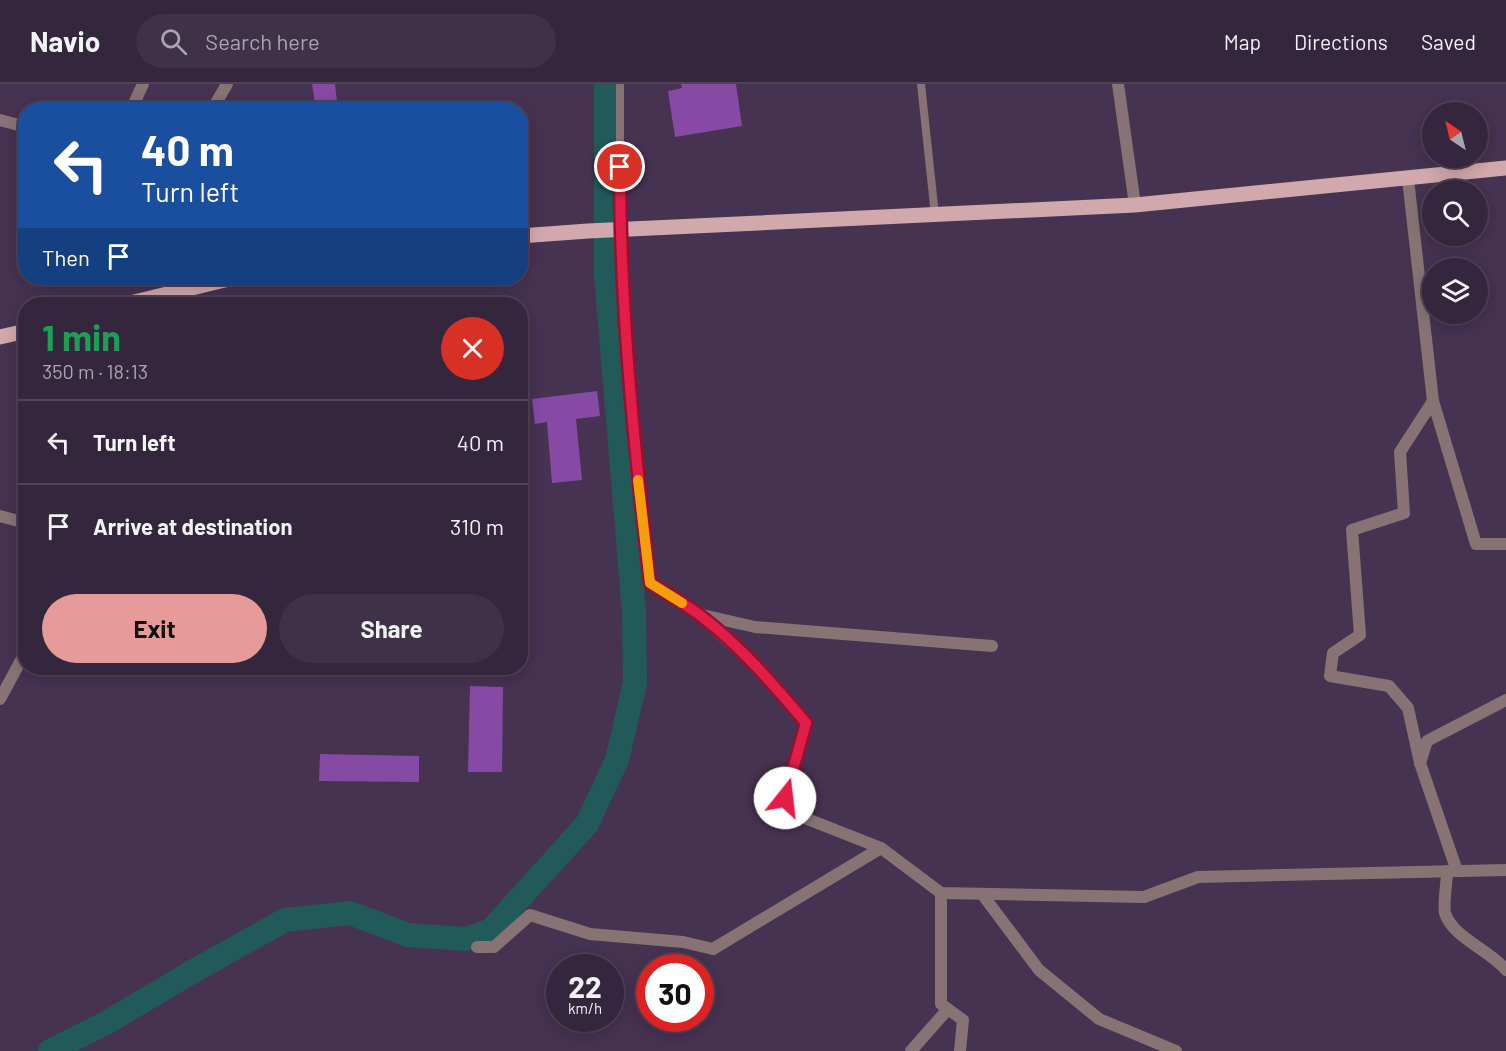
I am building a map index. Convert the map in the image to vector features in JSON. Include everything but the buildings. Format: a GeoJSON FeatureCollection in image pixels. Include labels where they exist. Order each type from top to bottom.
{"type":"FeatureCollection","features":[{"type":"Feature","properties":{"kind":"main road"},"geometry":{"type":"LineString","coordinates":[[528,235],[1135,205],[1506,168]]}},
{"type":"Feature","properties":{"kind":"main road"},"geometry":{"type":"LineString","coordinates":[[153,297],[200,285]]}},
{"type":"Feature","properties":{"kind":"main road"},"geometry":{"type":"LineString","coordinates":[[0,337],[18,333]]}},
{"type":"Feature","properties":{"kind":"street"},"geometry":{"type":"LineString","coordinates":[[135,102],[143,84]]}},
{"type":"Feature","properties":{"kind":"street"},"geometry":{"type":"LineString","coordinates":[[217,102],[227,84]]}},
{"type":"Feature","properties":{"kind":"street"},"geometry":{"type":"LineString","coordinates":[[1118,84],[1135,205]]}},
{"type":"Feature","properties":{"kind":"street"},"geometry":{"type":"LineString","coordinates":[[0,120],[18,125]]}},
{"type":"Feature","properties":{"kind":"street"},"geometry":{"type":"LineString","coordinates":[[1408,179],[1433,401],[1476,543],[1506,544]]}},
{"type":"Feature","properties":{"kind":"street"},"geometry":{"type":"LineString","coordinates":[[619,230],[636,468],[650,583],[698,614],[763,672],[806,723],[785,798],[792,813],[881,848],[941,893],[1144,897],[1198,877],[1506,870]]}},
{"type":"Feature","properties":{"kind":"street"},"geometry":{"type":"LineString","coordinates":[[1433,401],[1400,452],[1404,513],[1352,530],[1360,635],[1333,652],[1330,676],[1389,686],[1408,708],[1420,763],[1452,871],[1445,914],[1464,939],[1496,958],[1506,970]]}},
{"type":"Feature","properties":{"kind":"street"},"geometry":{"type":"LineString","coordinates":[[0,516],[18,521]]}},
{"type":"Feature","properties":{"kind":"street"},"geometry":{"type":"LineString","coordinates":[[698,614],[755,627],[992,646]]}},
{"type":"Feature","properties":{"kind":"street"},"geometry":{"type":"LineString","coordinates":[[0,699],[18,666]]}},
{"type":"Feature","properties":{"kind":"street"},"geometry":{"type":"LineString","coordinates":[[1420,763],[1427,741],[1506,700]]}},
{"type":"Feature","properties":{"kind":"street"},"geometry":{"type":"LineString","coordinates":[[477,947],[494,947],[530,915],[590,934],[683,942],[713,949],[881,848]]}},
{"type":"Feature","properties":{"kind":"street"},"geometry":{"type":"LineString","coordinates":[[941,893],[941,1004],[963,1020],[960,1051]]}},
{"type":"Feature","properties":{"kind":"street"},"geometry":{"type":"LineString","coordinates":[[982,894],[1039,970],[1099,1019],[1176,1051]]}},
{"type":"Feature","properties":{"kind":"street"},"geometry":{"type":"LineString","coordinates":[[910,1051],[948,1009]]}},
{"type":"Feature","properties":{"kind":"lane"},"geometry":{"type":"LineString","coordinates":[[619,230],[620,84]]}},
{"type":"Feature","properties":{"kind":"lane"},"geometry":{"type":"LineString","coordinates":[[921,84],[935,215]]}},
{"type":"Feature","properties":{"kind":"waterway"},"geometry":{"type":"LineString","coordinates":[[50,1051],[106,1023],[285,920],[350,913],[408,935],[466,939],[491,930],[587,824],[617,760],[635,683],[634,612],[606,275],[606,84]]}},
{"type":"Feature","properties":{"kind":"slow traffic"},"geometry":{"type":"LineString","coordinates":[[638,480],[650,583],[682,603]]}},
{"type":"Feature","properties":{"kind":"route"},"geometry":{"type":"LineString","coordinates":[[620,167],[620,230],[636,468],[650,583],[698,614],[763,672],[806,723],[785,798]]}}]}
